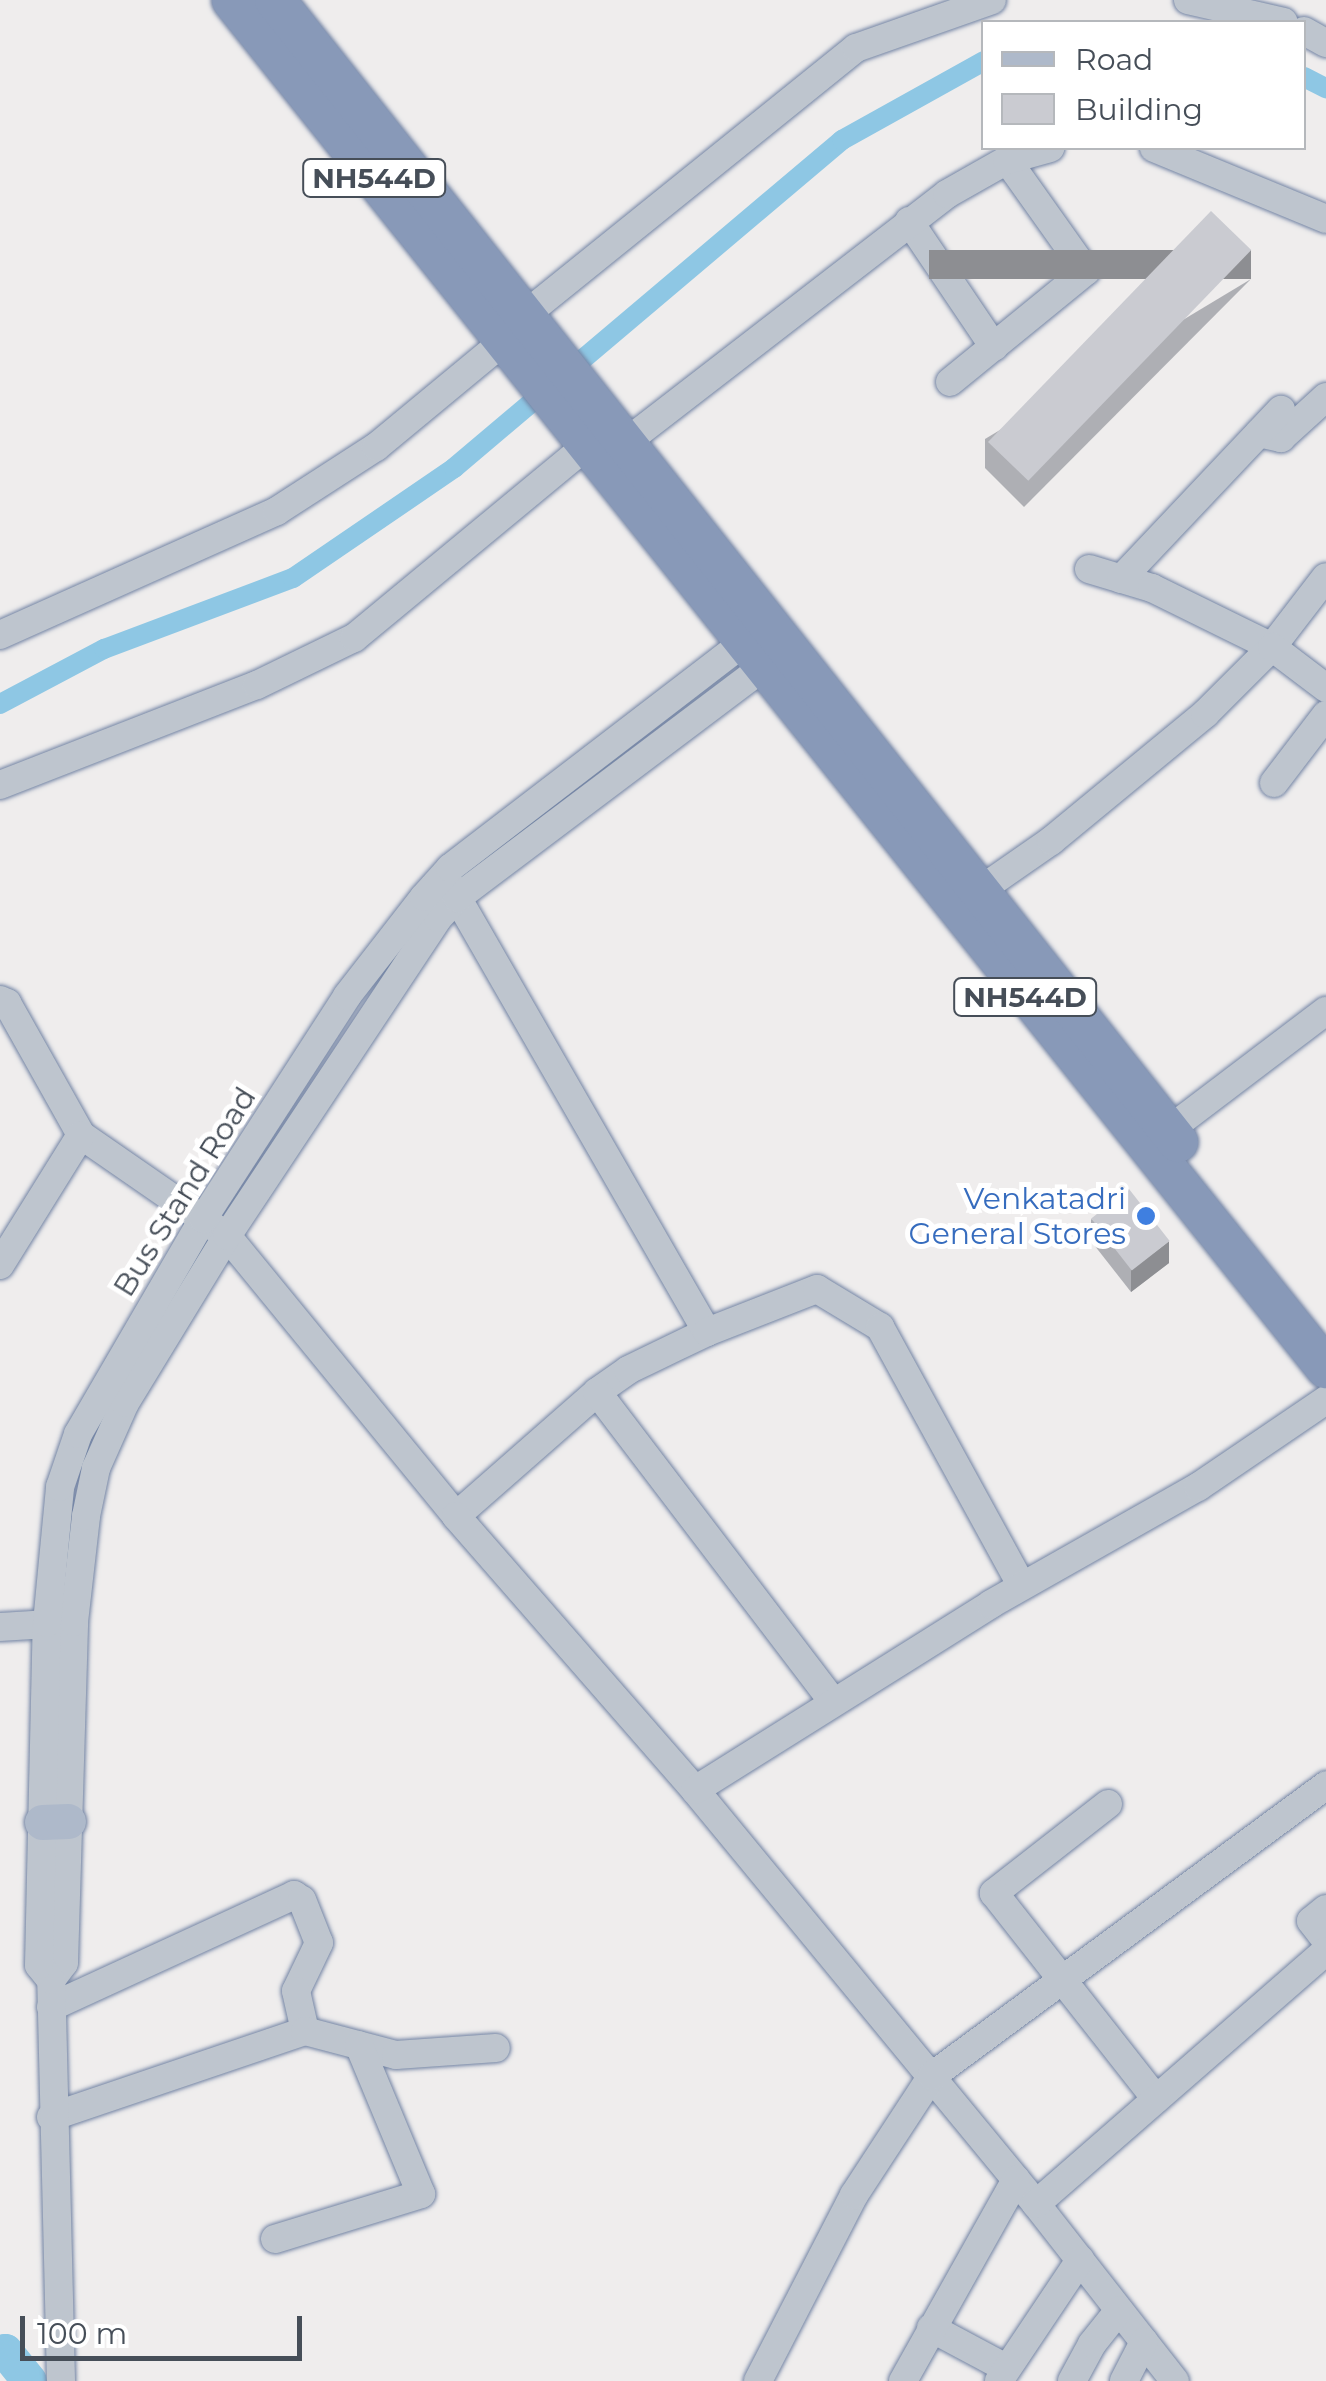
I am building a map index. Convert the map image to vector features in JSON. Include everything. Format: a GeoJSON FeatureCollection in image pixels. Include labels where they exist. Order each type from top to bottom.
{"type":"FeatureCollection","features":[{"type":"Feature","properties":{"kind":"highway","name":"NH544D"},"geometry":{"type":"LineString","coordinates":[[232,0],[304,63],[765,646],[1326,1368]]}},
{"type":"Feature","properties":{"kind":"highway","name":"NH544D"},"geometry":{"type":"LineString","coordinates":[[276,0],[304,63]]}},
{"type":"Feature","properties":{"kind":"highway","name":"NH544D"},"geometry":{"type":"LineString","coordinates":[[765,646],[980,892],[1326,1328]]}},
{"type":"Feature","properties":{"kind":"street"},"geometry":{"type":"LineString","coordinates":[[0,635],[277,510],[376,446],[522,338],[856,48],[962,5],[992,0]]}},
{"type":"Feature","properties":{"kind":"street"},"geometry":{"type":"LineString","coordinates":[[1188,0],[1275,20]]}},
{"type":"Feature","properties":{"kind":"street"},"geometry":{"type":"LineString","coordinates":[[0,784],[256,685],[354,638],[594,429],[1007,160],[1043,150]]}},
{"type":"Feature","properties":{"kind":"street"},"geometry":{"type":"LineString","coordinates":[[1159,150],[1326,219]]}},
{"type":"Feature","properties":{"kind":"street"},"geometry":{"type":"LineString","coordinates":[[950,382],[1086,271],[1007,160]]}},
{"type":"Feature","properties":{"kind":"street"},"geometry":{"type":"LineString","coordinates":[[909,221],[994,347]]}},
{"type":"Feature","properties":{"kind":"street"},"geometry":{"type":"LineString","coordinates":[[1260,433],[1282,438],[1323,405]]}},
{"type":"Feature","properties":{"kind":"street"},"geometry":{"type":"LineString","coordinates":[[1121,578],[1281,410]]}},
{"type":"Feature","properties":{"kind":"street"},"geometry":{"type":"LineString","coordinates":[[1089,569],[1152,588],[1272,647],[1326,688]]}},
{"type":"Feature","properties":{"kind":"street"},"geometry":{"type":"LineString","coordinates":[[980,892],[1051,841],[1206,714],[1272,647],[1326,578]]}},
{"type":"Feature","properties":{"kind":"street","name":"Bus Stand Road"},"geometry":{"type":"LineString","coordinates":[[61,2381],[51,1993],[39,1965],[55,1821],[61,1623],[57,1507],[78,1434],[203,1219],[347,996],[450,887],[765,646]]}},
{"type":"Feature","properties":{"kind":"street"},"geometry":{"type":"LineString","coordinates":[[1274,783],[1326,715]]}},
{"type":"Feature","properties":{"kind":"street"},"geometry":{"type":"LineString","coordinates":[[450,887],[708,1332]]}},
{"type":"Feature","properties":{"kind":"street","name":"Bus Stand Road"},"geometry":{"type":"LineString","coordinates":[[61,1623],[90,1489],[106,1444],[227,1236],[414,952],[450,887]]}},
{"type":"Feature","properties":{"kind":"street"},"geometry":{"type":"LineString","coordinates":[[0,1000],[12,1012],[81,1135],[227,1236],[456,1516],[695,1790],[932,2076],[1174,2380]]}},
{"type":"Feature","properties":{"kind":"street"},"geometry":{"type":"LineString","coordinates":[[1169,1130],[1326,1010]]}},
{"type":"Feature","properties":{"kind":"street"},"geometry":{"type":"LineString","coordinates":[[0,1265],[81,1135]]}},
{"type":"Feature","properties":{"kind":"street"},"geometry":{"type":"LineString","coordinates":[[456,1516],[597,1392],[628,1370],[708,1332],[818,1289],[880,1327],[1022,1586]]}},
{"type":"Feature","properties":{"kind":"street"},"geometry":{"type":"LineString","coordinates":[[597,1392],[832,1700]]}},
{"type":"Feature","properties":{"kind":"street"},"geometry":{"type":"LineString","coordinates":[[695,1790],[832,1700],[1198,1487],[1326,1400]]}},
{"type":"Feature","properties":{"kind":"street"},"geometry":{"type":"LineString","coordinates":[[0,1627],[61,1623]]}},
{"type":"Feature","properties":{"kind":"street"},"geometry":{"type":"LineString","coordinates":[[758,2381],[854,2194],[932,2076],[1060,1978],[1324,1791]]}},
{"type":"Feature","properties":{"kind":"street"},"geometry":{"type":"LineString","coordinates":[[1108,1804],[994,1890],[1156,2099]]}},
{"type":"Feature","properties":{"kind":"street"},"geometry":{"type":"LineString","coordinates":[[51,1993],[294,1895],[302,1900],[319,1943],[296,1991],[305,2031]]}},
{"type":"Feature","properties":{"kind":"street"},"geometry":{"type":"LineString","coordinates":[[1326,1909],[1311,1921],[1326,1940]]}},
{"type":"Feature","properties":{"kind":"street"},"geometry":{"type":"LineString","coordinates":[[1036,2204],[1326,1951]]}},
{"type":"Feature","properties":{"kind":"street"},"geometry":{"type":"LineString","coordinates":[[52,2117],[305,2031],[396,2055],[496,2048]]}},
{"type":"Feature","properties":{"kind":"street"},"geometry":{"type":"LineString","coordinates":[[275,2239],[421,2194],[359,2045]]}},
{"type":"Feature","properties":{"kind":"street"},"geometry":{"type":"LineString","coordinates":[[902,2381],[1016,2180]]}},
{"type":"Feature","properties":{"kind":"street"},"geometry":{"type":"LineString","coordinates":[[931,2328],[1003,2374],[1080,2260]]}},
{"type":"Feature","properties":{"kind":"street"},"geometry":{"type":"LineString","coordinates":[[1072,2381],[1092,2344],[1119,2310]]}},
{"type":"Feature","properties":{"kind":"street"},"geometry":{"type":"LineString","coordinates":[[1124,2381],[1144,2342]]}},
{"type":"Feature","properties":{"kind":"building"},"geometry":{"type":"Polygon","coordinates":[[[1211,211],[1251,250],[1028,481],[988,442],[1211,211]]]}},
{"type":"Feature","properties":{"kind":"building"},"geometry":{"type":"Polygon","coordinates":[[[1129,1189],[1170,1241],[1132,1271],[1091,1219],[1129,1189]]]}},
{"type":"Feature","properties":{"kind":"waterway"},"geometry":{"type":"LineString","coordinates":[[0,704],[104,649],[293,578],[454,468],[842,140],[981,63]]}},
{"type":"Feature","properties":{"kind":"waterway"},"geometry":{"type":"LineString","coordinates":[[1306,78],[1326,88]]}},
{"type":"Feature","properties":{"kind":"waterway"},"geometry":{"type":"LineString","coordinates":[[0,2352],[5,2351],[29,2381]]}},
{"type":"Feature","properties":{"kind":"place","name":"Venkatadri General Stores"},"geometry":{"type":"Point","coordinates":[1146,1216]}}]}
